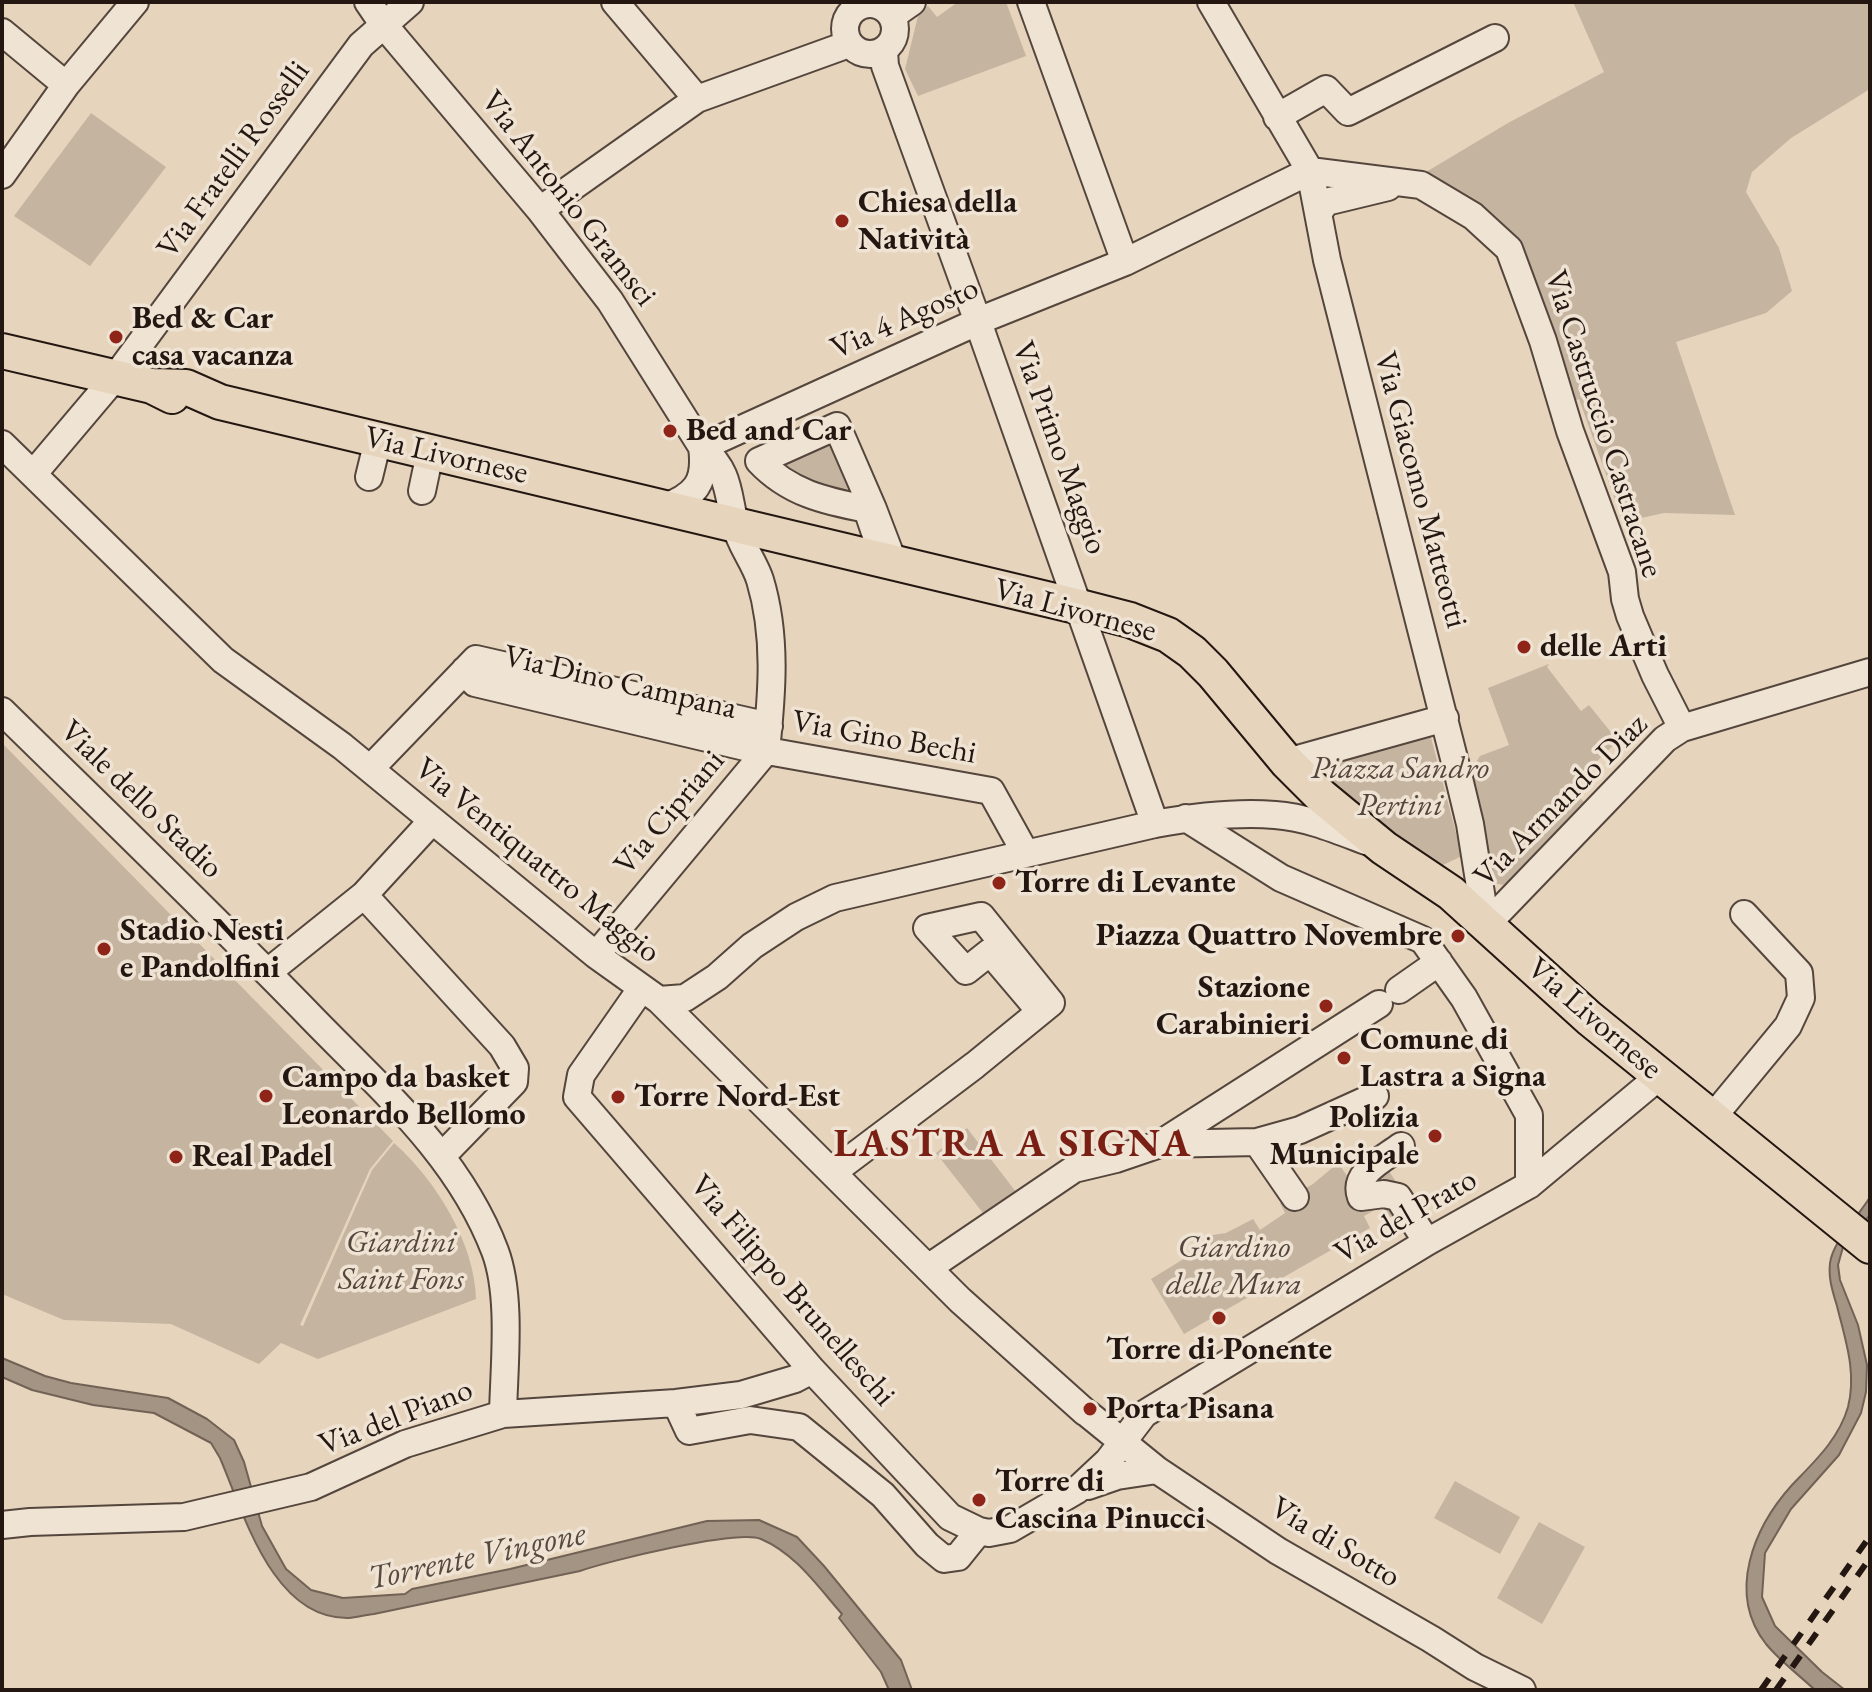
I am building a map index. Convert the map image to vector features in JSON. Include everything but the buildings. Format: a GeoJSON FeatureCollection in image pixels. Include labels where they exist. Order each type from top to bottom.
{"type":"FeatureCollection","features":[{"type":"Feature","properties":{"kind":"main road","name":"Via Livornese"},"geometry":{"type":"LineString","coordinates":[[9,352],[119,372],[152,386],[186,387],[215,401],[1080,607],[1130,620],[1168,635],[1192,652],[1213,673],[1287,762],[1321,796],[1384,848],[1451,893],[1589,1018],[1870,1246]]}},
{"type":"Feature","properties":{"kind":"street"},"geometry":{"type":"LineString","coordinates":[[2,175],[66,85],[135,2]]}},
{"type":"Feature","properties":{"kind":"street","name":"Via Antonio Gramsci"},"geometry":{"type":"LineString","coordinates":[[368,2],[383,24],[540,210],[610,301],[702,447],[769,533]]}},
{"type":"Feature","properties":{"kind":"street","name":"Via Fratelli Rosselli"},"geometry":{"type":"LineString","coordinates":[[34,473],[119,372],[361,45],[410,2]]}},
{"type":"Feature","properties":{"kind":"street"},"geometry":{"type":"LineString","coordinates":[[615,2],[697,99]]}},
{"type":"Feature","properties":{"kind":"street"},"geometry":{"type":"LineString","coordinates":[[1031,2],[1125,262]]}},
{"type":"Feature","properties":{"kind":"street","name":"Via Giacomo Matteotti"},"geometry":{"type":"LineString","coordinates":[[1211,2],[1310,171],[1327,260],[1370,437],[1470,824],[1486,925]]}},
{"type":"Feature","properties":{"kind":"street"},"geometry":{"type":"LineString","coordinates":[[873,4],[902,9],[890,45],[884,51],[869,55],[849,44],[845,27],[847,7],[873,4]]}},
{"type":"Feature","properties":{"kind":"street"},"geometry":{"type":"LineString","coordinates":[[2,32],[66,85]]}},
{"type":"Feature","properties":{"kind":"street"},"geometry":{"type":"LineString","coordinates":[[1277,117],[1326,89],[1348,112],[1495,38]]}},
{"type":"Feature","properties":{"kind":"street"},"geometry":{"type":"LineString","coordinates":[[540,210],[697,99],[849,44]]}},
{"type":"Feature","properties":{"kind":"street","name":"Via Primo Maggio"},"geometry":{"type":"LineString","coordinates":[[884,51],[885,66],[1155,824]]}},
{"type":"Feature","properties":{"kind":"street","name":"Via 4 Agosto"},"geometry":{"type":"LineString","coordinates":[[702,447],[978,322],[1125,262],[1310,171]]}},
{"type":"Feature","properties":{"kind":"street","name":"Via Castruccio Castracane"},"geometry":{"type":"LineString","coordinates":[[1310,171],[1411,181],[1473,216],[1509,249],[1543,341],[1570,431],[1622,572],[1630,616],[1682,728]]}},
{"type":"Feature","properties":{"kind":"street"},"geometry":{"type":"LineString","coordinates":[[1319,212],[1326,202],[1411,181]]}},
{"type":"Feature","properties":{"kind":"street"},"geometry":{"type":"LineString","coordinates":[[824,393],[890,563]]}},
{"type":"Feature","properties":{"kind":"street"},"geometry":{"type":"LineString","coordinates":[[759,461],[837,426]]}},
{"type":"Feature","properties":{"kind":"street"},"geometry":{"type":"LineString","coordinates":[[744,428],[759,461],[772,475],[811,496],[834,504],[867,509],[890,563]]}},
{"type":"Feature","properties":{"kind":"street"},"geometry":{"type":"LineString","coordinates":[[369,477],[378,440]]}},
{"type":"Feature","properties":{"kind":"street","name":"Via Ventiquattro Maggio"},"geometry":{"type":"LineString","coordinates":[[2,444],[223,660],[370,769],[596,955],[662,996],[928,1268]]}},
{"type":"Feature","properties":{"kind":"street"},"geometry":{"type":"LineString","coordinates":[[663,508],[682,501],[694,491],[701,480],[702,447]]}},
{"type":"Feature","properties":{"kind":"street"},"geometry":{"type":"LineString","coordinates":[[422,491],[430,453]]}},
{"type":"Feature","properties":{"kind":"street","name":"Via Antonio Gramsci"},"geometry":{"type":"LineString","coordinates":[[726,477],[735,526],[758,575],[768,607],[772,658],[767,739]]}},
{"type":"Feature","properties":{"kind":"street","name":"Via Dino Campana"},"geometry":{"type":"LineString","coordinates":[[370,769],[470,664],[767,739]]}},
{"type":"Feature","properties":{"kind":"street","name":"Via Armando Diaz"},"geometry":{"type":"LineString","coordinates":[[1486,925],[1665,739],[1682,728],[1870,672]]}},
{"type":"Feature","properties":{"kind":"street","name":"Viale dello Stadio"},"geometry":{"type":"LineString","coordinates":[[2,711],[268,972],[429,1138],[467,1191],[496,1253],[505,1292],[503,1414]]}},
{"type":"Feature","properties":{"kind":"street"},"geometry":{"type":"LineString","coordinates":[[1287,762],[1445,718]]}},
{"type":"Feature","properties":{"kind":"street","name":"Via Gino Bechi"},"geometry":{"type":"LineString","coordinates":[[767,739],[935,782],[991,791],[1026,854]]}},
{"type":"Feature","properties":{"kind":"street","name":"Via Cipriani"},"geometry":{"type":"LineString","coordinates":[[596,955],[767,739]]}},
{"type":"Feature","properties":{"kind":"street"},"geometry":{"type":"LineString","coordinates":[[662,996],[717,977],[752,946],[796,917],[835,898],[1155,824],[1186,818],[1274,815],[1308,821],[1384,848]]}},
{"type":"Feature","properties":{"kind":"street"},"geometry":{"type":"LineString","coordinates":[[928,1268],[1074,1169],[1160,1144],[1439,962],[1423,940],[1281,878],[1186,818]]}},
{"type":"Feature","properties":{"kind":"street"},"geometry":{"type":"LineString","coordinates":[[268,972],[364,895],[431,822]]}},
{"type":"Feature","properties":{"kind":"street","name":"Via Giacomo Matteotti"},"geometry":{"type":"LineString","coordinates":[[1451,893],[1463,863],[1470,824]]}},
{"type":"Feature","properties":{"kind":"street"},"geometry":{"type":"LineString","coordinates":[[364,895],[502,1046],[515,1068],[514,1082],[442,1156]]}},
{"type":"Feature","properties":{"kind":"street"},"geometry":{"type":"LineString","coordinates":[[1712,1118],[1788,1026],[1801,998],[1799,973],[1744,914]]}},
{"type":"Feature","properties":{"kind":"street"},"geometry":{"type":"LineString","coordinates":[[981,916],[1046,1007],[990,952],[966,971],[927,928],[981,916]]}},
{"type":"Feature","properties":{"kind":"street","name":"Via del Prato"},"geometry":{"type":"LineString","coordinates":[[1439,962],[1464,998],[1529,1115],[1529,1185]]}},
{"type":"Feature","properties":{"kind":"street","name":"Via Filippo Brunelleschi"},"geometry":{"type":"LineString","coordinates":[[662,996],[581,1075],[577,1097],[812,1370],[950,1517],[979,1531]]}},
{"type":"Feature","properties":{"kind":"street"},"geometry":{"type":"LineString","coordinates":[[833,1172],[1046,1007]]}},
{"type":"Feature","properties":{"kind":"street","name":"Via del Prato"},"geometry":{"type":"LineString","coordinates":[[1121,1443],[1144,1414],[1427,1242],[1529,1185],[1649,1085]]}},
{"type":"Feature","properties":{"kind":"street"},"geometry":{"type":"LineString","coordinates":[[1160,1144],[1257,1142],[1300,1130],[1375,1096]]}},
{"type":"Feature","properties":{"kind":"street"},"geometry":{"type":"LineString","coordinates":[[1257,1142],[1295,1197]]}},
{"type":"Feature","properties":{"kind":"street"},"geometry":{"type":"LineString","coordinates":[[1401,1146],[1360,1177],[1357,1187],[1361,1197],[1384,1194],[1398,1197],[1427,1242]]}},
{"type":"Feature","properties":{"kind":"street","name":"Via di Sotto"},"geometry":{"type":"LineString","coordinates":[[928,1268],[1086,1413],[1157,1470],[1278,1551],[1475,1667],[1522,1690]]}},
{"type":"Feature","properties":{"kind":"street","name":"Via del Piano"},"geometry":{"type":"LineString","coordinates":[[2,1525],[184,1517],[311,1487],[405,1444],[503,1414],[676,1403],[741,1395],[795,1379],[812,1370]]}},
{"type":"Feature","properties":{"kind":"street"},"geometry":{"type":"LineString","coordinates":[[676,1403],[689,1431],[750,1420],[799,1427],[883,1495],[911,1528],[944,1559],[958,1557],[979,1531],[989,1533],[1010,1529],[1077,1490],[1117,1476],[1157,1470]]}},
{"type":"Feature","properties":{"kind":"street"},"geometry":{"type":"LineString","coordinates":[[1077,1490],[1108,1461],[1121,1443]]}},
{"type":"Feature","properties":{"kind":"green space"},"geometry":{"type":"Polygon","coordinates":[[[958,2],[1006,2],[1026,56],[918,96],[905,69],[919,12],[928,6],[937,17],[958,2]]]}},
{"type":"Feature","properties":{"kind":"green space"},"geometry":{"type":"Polygon","coordinates":[[[1573,2],[1870,2],[1870,89],[1791,138],[1752,172],[1746,192],[1779,248],[1792,291],[1766,313],[1676,342],[1735,515],[1664,513],[1623,522],[1579,399],[1562,405],[1509,249],[1411,181],[1508,123],[1604,72],[1573,2]]]}},
{"type":"Feature","properties":{"kind":"green space"},"geometry":{"type":"Polygon","coordinates":[[[91,113],[166,167],[90,266],[14,216],[91,113]]]}},
{"type":"Feature","properties":{"kind":"green space"},"geometry":{"type":"Polygon","coordinates":[[[832,442],[850,489],[814,482],[782,461],[832,442]]]}},
{"type":"Feature","properties":{"kind":"green space"},"geometry":{"type":"Polygon","coordinates":[[[1549,664],[1547,667],[1581,711],[1589,705],[1618,741],[1570,787],[1587,805],[1547,852],[1503,885],[1494,883],[1470,772],[1480,756],[1509,745],[1488,688],[1549,664]]]}},
{"type":"Feature","properties":{"kind":"green space","name":"Piazza Sandro Pertini"},"geometry":{"type":"Polygon","coordinates":[[[1430,734],[1462,856],[1443,865],[1397,838],[1330,779],[1341,761],[1430,734]]]}},
{"type":"Feature","properties":{"kind":"green space","name":"Stadio Nesti e Pandolfini"},"geometry":{"type":"Polygon","coordinates":[[[2,743],[393,1141],[370,1169],[300,1325],[303,1326],[372,1170],[394,1143],[424,1175],[450,1214],[469,1256],[476,1299],[318,1359],[281,1343],[259,1364],[171,1324],[64,1320],[2,1294],[2,743]]]}},
{"type":"Feature","properties":{"kind":"green space"},"geometry":{"type":"Polygon","coordinates":[[[967,1128],[1016,1192],[983,1213],[936,1153],[967,1128]]]}},
{"type":"Feature","properties":{"kind":"green space","name":"Giardino delle Mura"},"geometry":{"type":"Polygon","coordinates":[[[1338,1163],[1350,1180],[1363,1187],[1389,1171],[1412,1207],[1384,1220],[1387,1216],[1382,1206],[1364,1216],[1370,1228],[1224,1311],[1222,1308],[1184,1334],[1151,1279],[1208,1244],[1206,1236],[1226,1233],[1253,1219],[1260,1230],[1285,1213],[1280,1203],[1313,1184],[1338,1163]]]}},
{"type":"Feature","properties":{"kind":"green space"},"geometry":{"type":"Polygon","coordinates":[[[1455,1481],[1520,1517],[1500,1554],[1434,1518],[1455,1481]]]}},
{"type":"Feature","properties":{"kind":"green space"},"geometry":{"type":"Polygon","coordinates":[[[1539,1522],[1585,1547],[1542,1624],[1497,1598],[1539,1522]]]}},
{"type":"Feature","properties":{"kind":"shaded area"},"geometry":{"type":"Polygon","coordinates":[[[1870,1197],[1870,1215],[1843,1247],[1838,1265],[1840,1280],[1858,1325],[1867,1365],[1861,1413],[1839,1455],[1791,1509],[1765,1553],[1762,1597],[1775,1626],[1845,1690],[1815,1690],[1766,1644],[1754,1624],[1748,1604],[1747,1582],[1750,1561],[1766,1520],[1832,1440],[1848,1407],[1851,1368],[1831,1282],[1830,1264],[1838,1242],[1870,1197]]]}},
{"type":"Feature","properties":{"kind":"shaded area"},"geometry":{"type":"Polygon","coordinates":[[[2,1358],[71,1383],[168,1398],[207,1419],[234,1440],[244,1462],[262,1526],[286,1569],[311,1590],[343,1598],[405,1594],[412,1589],[510,1569],[707,1521],[759,1520],[797,1537],[824,1566],[901,1660],[912,1690],[889,1690],[881,1672],[839,1618],[842,1614],[806,1572],[774,1545],[748,1537],[701,1542],[374,1614],[349,1618],[323,1614],[300,1602],[281,1583],[265,1560],[211,1443],[154,1413],[93,1405],[32,1390],[2,1377],[2,1358]]]}},
{"type":"Feature","properties":{"kind":"railway"},"geometry":{"type":"LineString","coordinates":[[1761,1690],[1870,1536]]}},
{"type":"Feature","properties":{"kind":"railway"},"geometry":{"type":"LineString","coordinates":[[1776,1690],[1870,1558]]}},
{"type":"Feature","properties":{"kind":"place","name":"Chiesa della Natività"},"geometry":{"type":"Point","coordinates":[842,221]}},
{"type":"Feature","properties":{"kind":"place","name":"Bed & Car casa vacanza"},"geometry":{"type":"Point","coordinates":[116,337]}},
{"type":"Feature","properties":{"kind":"place","name":"Bed and Car"},"geometry":{"type":"Point","coordinates":[670,431]}},
{"type":"Feature","properties":{"kind":"place","name":"delle Arti"},"geometry":{"type":"Point","coordinates":[1524,647]}},
{"type":"Feature","properties":{"kind":"place","name":"Torre di Levante"},"geometry":{"type":"Point","coordinates":[999,883]}},
{"type":"Feature","properties":{"kind":"place","name":"Piazza Quattro Novembre"},"geometry":{"type":"Point","coordinates":[1458,936]}},
{"type":"Feature","properties":{"kind":"place","name":"Stadio Nesti e Pandolfini"},"geometry":{"type":"Point","coordinates":[104,949]}},
{"type":"Feature","properties":{"kind":"place","name":"Stazione Carabinieri"},"geometry":{"type":"Point","coordinates":[1326,1006]}},
{"type":"Feature","properties":{"kind":"place","name":"Comune di Lastra a Signa"},"geometry":{"type":"Point","coordinates":[1344,1058]}},
{"type":"Feature","properties":{"kind":"place","name":"Campo da basket Leonardo Bellomo"},"geometry":{"type":"Point","coordinates":[266,1096]}},
{"type":"Feature","properties":{"kind":"place","name":"Torre Nord-Est"},"geometry":{"type":"Point","coordinates":[618,1097]}},
{"type":"Feature","properties":{"kind":"place","name":"Polizia Municipale"},"geometry":{"type":"Point","coordinates":[1435,1136]}},
{"type":"Feature","properties":{"kind":"place","name":"Real Padel"},"geometry":{"type":"Point","coordinates":[176,1157]}},
{"type":"Feature","properties":{"kind":"place","name":"Torre di Ponente"},"geometry":{"type":"Point","coordinates":[1219,1318]}},
{"type":"Feature","properties":{"kind":"place","name":"Porta Pisana"},"geometry":{"type":"Point","coordinates":[1090,1409]}},
{"type":"Feature","properties":{"kind":"place","name":"Torre di Cascina Pinucci"},"geometry":{"type":"Point","coordinates":[979,1500]}},
{"type":"Feature","properties":{"kind":"district","name":"LASTRA A SIGNA"},"geometry":{"type":"Point","coordinates":[1013,1145]}},
{"type":"Feature","properties":{"kind":"park label","name":"Giardini Saint Fons"},"geometry":{"type":"Point","coordinates":[401,1262]}},
{"type":"Feature","properties":{"kind":"water label","name":"Torrente Vingone"},"geometry":{"type":"Point","coordinates":[477,1557]}}]}
